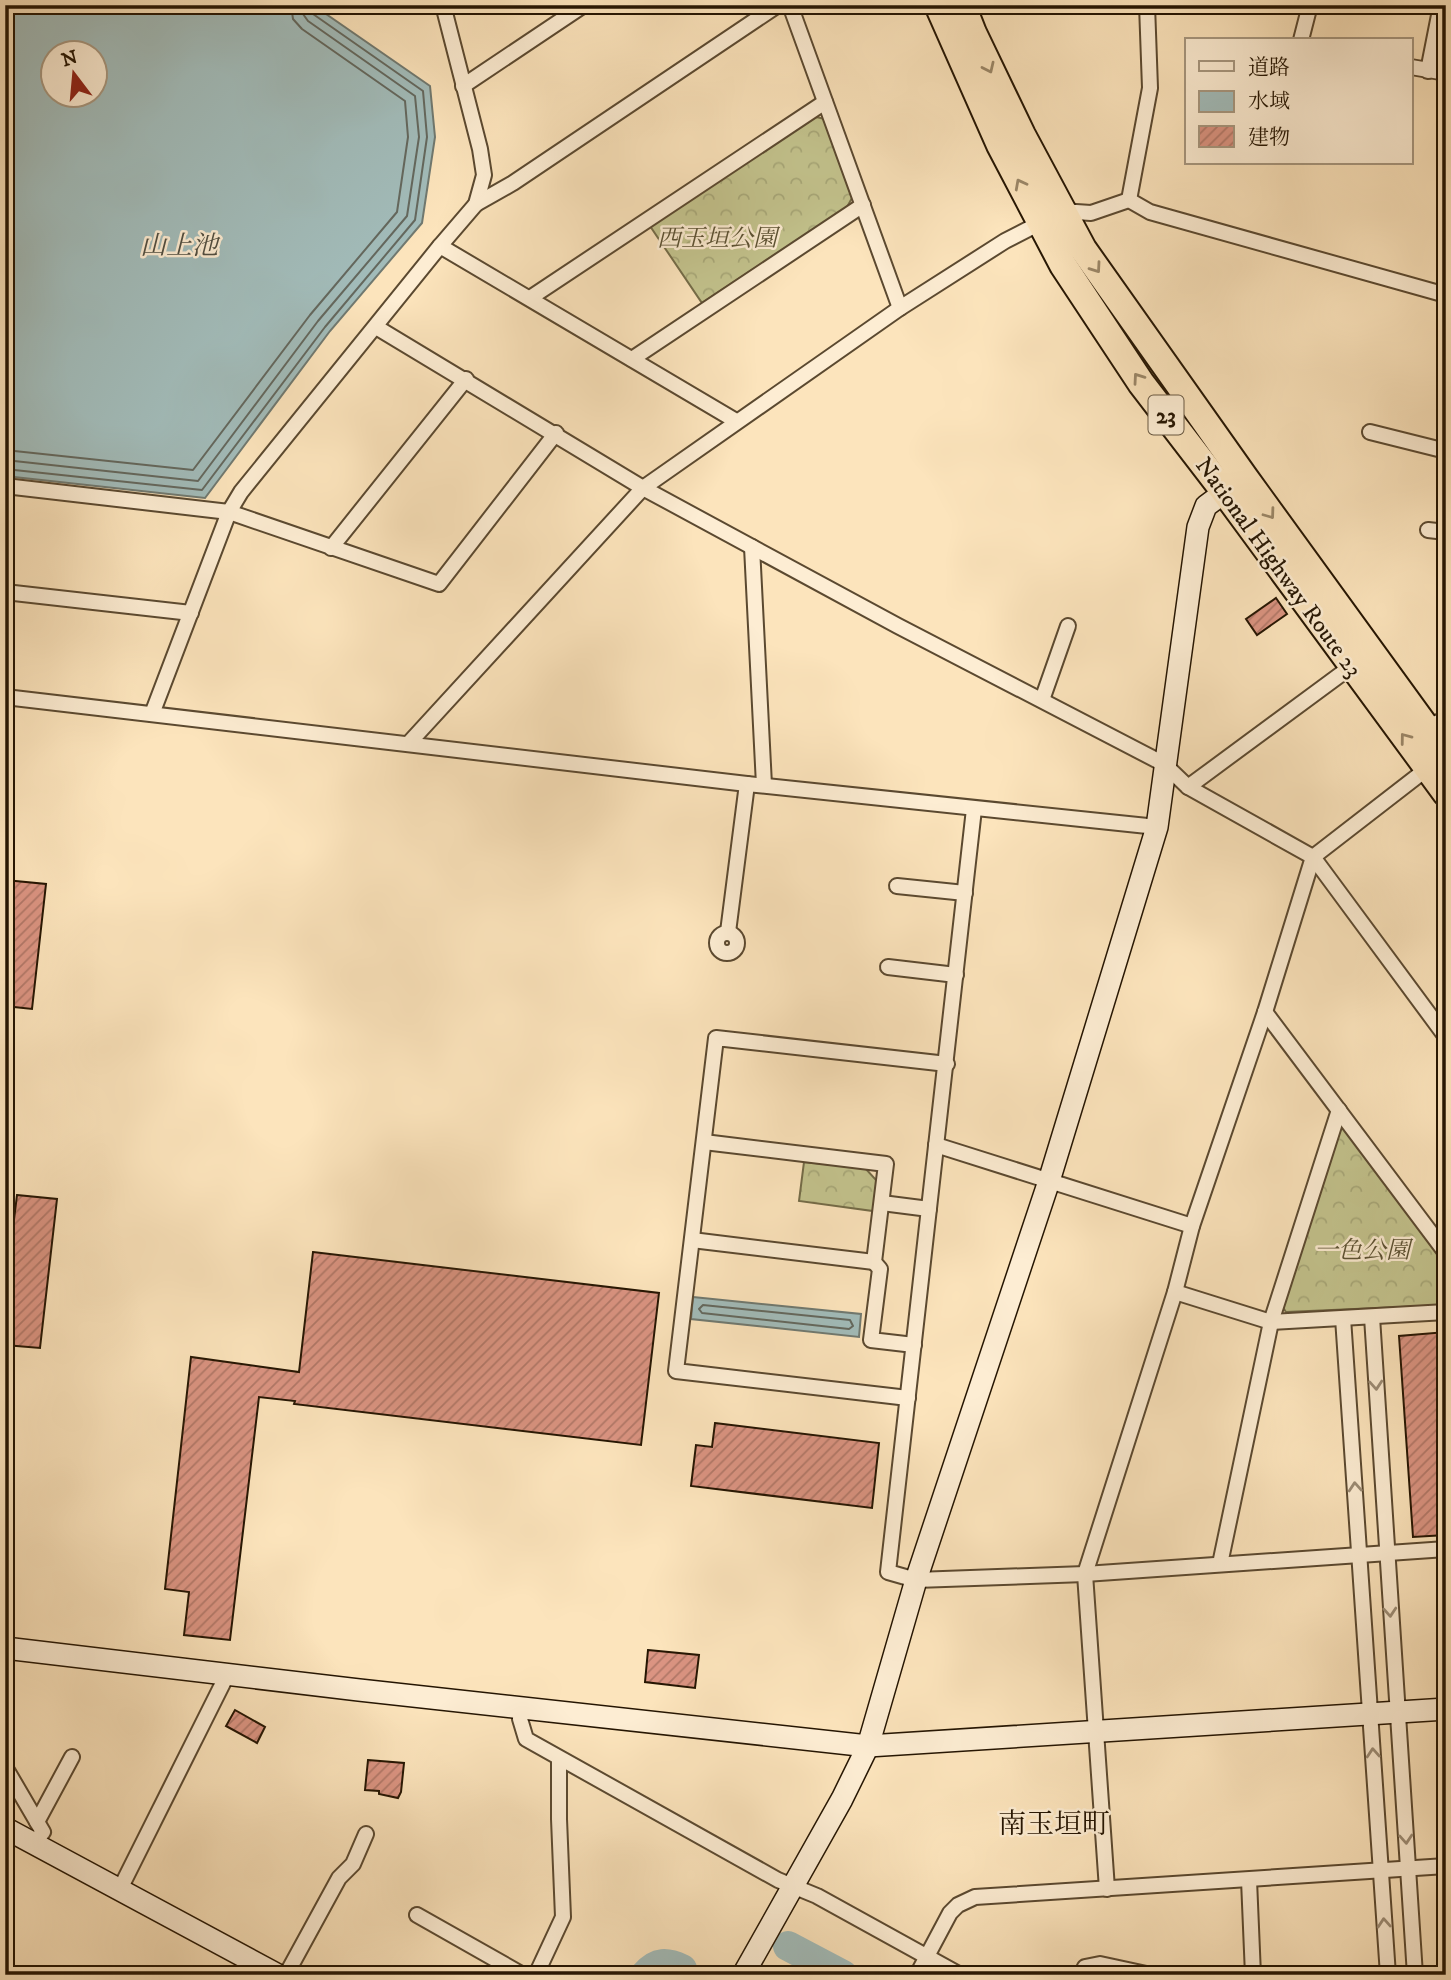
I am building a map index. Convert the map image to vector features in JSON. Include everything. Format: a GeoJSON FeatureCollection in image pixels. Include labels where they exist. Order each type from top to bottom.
{"type":"FeatureCollection","features":[{"type":"Feature","properties":{"kind":"highway","name":"National Highway Route 23"},"geometry":{"type":"LineString","coordinates":[[938,5],[1000,145],[1050,217],[1083,249],[1352,666],[1437,762]]}},
{"type":"Feature","properties":{"kind":"highway","name":"National Highway Route 23"},"geometry":{"type":"LineString","coordinates":[[962,5],[1050,217]]}},
{"type":"Feature","properties":{"kind":"highway","name":"National Highway Route 23"},"geometry":{"type":"LineString","coordinates":[[1234,485],[1436,723],[1437,762],[1446,793]]}},
{"type":"Feature","properties":{"kind":"street"},"geometry":{"type":"LineString","coordinates":[[443,5],[480,149],[484,175],[476,204]]}},
{"type":"Feature","properties":{"kind":"street"},"geometry":{"type":"LineString","coordinates":[[463,86],[584,5]]}},
{"type":"Feature","properties":{"kind":"street"},"geometry":{"type":"LineString","coordinates":[[152,714],[229,512],[241,492],[476,204],[513,183],[778,5]]}},
{"type":"Feature","properties":{"kind":"street"},"geometry":{"type":"LineString","coordinates":[[790,5],[900,308]]}},
{"type":"Feature","properties":{"kind":"street"},"geometry":{"type":"LineString","coordinates":[[1129,200],[1150,88],[1147,5]]}},
{"type":"Feature","properties":{"kind":"street"},"geometry":{"type":"LineString","coordinates":[[1302,38],[1310,5]]}},
{"type":"Feature","properties":{"kind":"street"},"geometry":{"type":"LineString","coordinates":[[1428,71],[1441,5]]}},
{"type":"Feature","properties":{"kind":"street"},"geometry":{"type":"LineString","coordinates":[[1412,67],[1446,73]]}},
{"type":"Feature","properties":{"kind":"street"},"geometry":{"type":"LineString","coordinates":[[530,298],[825,102]]}},
{"type":"Feature","properties":{"kind":"street"},"geometry":{"type":"LineString","coordinates":[[409,743],[643,488],[900,308],[1006,241],[1050,217],[1091,213],[1129,200],[1150,212],[1446,295]]}},
{"type":"Feature","properties":{"kind":"street"},"geometry":{"type":"LineString","coordinates":[[632,359],[863,205]]}},
{"type":"Feature","properties":{"kind":"street"},"geometry":{"type":"LineString","coordinates":[[440,246],[736,421]]}},
{"type":"Feature","properties":{"kind":"street"},"geometry":{"type":"LineString","coordinates":[[376,327],[556,433],[643,488],[1164,764],[1188,787],[1313,857],[1446,1037]]}},
{"type":"Feature","properties":{"kind":"street"},"geometry":{"type":"LineString","coordinates":[[331,548],[466,379]]}},
{"type":"Feature","properties":{"kind":"street"},"geometry":{"type":"LineString","coordinates":[[1370,432],[1446,451]]}},
{"type":"Feature","properties":{"kind":"street"},"geometry":{"type":"LineString","coordinates":[[5,486],[229,512],[439,584],[556,433]]}},
{"type":"Feature","properties":{"kind":"street"},"geometry":{"type":"LineString","coordinates":[[743,1975],[842,1799],[868,1746],[916,1580],[1049,1181],[1157,827],[1198,527],[1206,506],[1234,485]]}},
{"type":"Feature","properties":{"kind":"street"},"geometry":{"type":"LineString","coordinates":[[1429,530],[1446,532]]}},
{"type":"Feature","properties":{"kind":"street"},"geometry":{"type":"LineString","coordinates":[[752,547],[764,785]]}},
{"type":"Feature","properties":{"kind":"street"},"geometry":{"type":"LineString","coordinates":[[5,592],[191,613]]}},
{"type":"Feature","properties":{"kind":"street"},"geometry":{"type":"LineString","coordinates":[[1042,701],[1068,626]]}},
{"type":"Feature","properties":{"kind":"street"},"geometry":{"type":"LineString","coordinates":[[1188,787],[1352,666]]}},
{"type":"Feature","properties":{"kind":"street"},"geometry":{"type":"LineString","coordinates":[[5,697],[747,784],[1157,827]]}},
{"type":"Feature","properties":{"kind":"street"},"geometry":{"type":"LineString","coordinates":[[1107,1889],[1085,1574],[1175,1292],[1192,1226],[1265,1012],[1313,857],[1437,762]]}},
{"type":"Feature","properties":{"kind":"street"},"geometry":{"type":"LineString","coordinates":[[728,932],[747,784]]}},
{"type":"Feature","properties":{"kind":"street"},"geometry":{"type":"LineString","coordinates":[[974,809],[888,1572],[916,1580],[1085,1574],[1446,1549]]}},
{"type":"Feature","properties":{"kind":"street"},"geometry":{"type":"LineString","coordinates":[[897,886],[965,893]]}},
{"type":"Feature","properties":{"kind":"street"},"geometry":{"type":"LineString","coordinates":[[888,967],[956,975]]}},
{"type":"Feature","properties":{"kind":"street"},"geometry":{"type":"LineString","coordinates":[[1265,1012],[1446,1253]]}},
{"type":"Feature","properties":{"kind":"street"},"geometry":{"type":"LineString","coordinates":[[908,1398],[676,1371],[716,1038],[947,1064]]}},
{"type":"Feature","properties":{"kind":"street"},"geometry":{"type":"LineString","coordinates":[[1220,1564],[1271,1322],[1339,1110]]}},
{"type":"Feature","properties":{"kind":"street"},"geometry":{"type":"LineString","coordinates":[[704,1142],[886,1164],[874,1262]]}},
{"type":"Feature","properties":{"kind":"street"},"geometry":{"type":"LineString","coordinates":[[936,1145],[1192,1226]]}},
{"type":"Feature","properties":{"kind":"street"},"geometry":{"type":"LineString","coordinates":[[882,1203],[929,1209]]}},
{"type":"Feature","properties":{"kind":"street"},"geometry":{"type":"LineString","coordinates":[[692,1240],[874,1262],[880,1269],[872,1340],[914,1345]]}},
{"type":"Feature","properties":{"kind":"street"},"geometry":{"type":"LineString","coordinates":[[1175,1292],[1271,1322],[1446,1312]]}},
{"type":"Feature","properties":{"kind":"street"},"geometry":{"type":"LineString","coordinates":[[1372,1317],[1415,1975]]}},
{"type":"Feature","properties":{"kind":"street"},"geometry":{"type":"LineString","coordinates":[[1343,1318],[1388,1975]]}},
{"type":"Feature","properties":{"kind":"street"},"geometry":{"type":"LineString","coordinates":[[5,1648],[868,1746],[1446,1709]]}},
{"type":"Feature","properties":{"kind":"street"},"geometry":{"type":"LineString","coordinates":[[120,1889],[228,1675]]}},
{"type":"Feature","properties":{"kind":"street"},"geometry":{"type":"LineString","coordinates":[[521,1708],[520,1719],[526,1739],[792,1887],[817,1896],[960,1975]]}},
{"type":"Feature","properties":{"kind":"street"},"geometry":{"type":"LineString","coordinates":[[37,1822],[72,1757]]}},
{"type":"Feature","properties":{"kind":"street"},"geometry":{"type":"LineString","coordinates":[[536,1975],[564,1916],[559,1759]]}},
{"type":"Feature","properties":{"kind":"street"},"geometry":{"type":"LineString","coordinates":[[5,1767],[43,1832],[33,1844]]}},
{"type":"Feature","properties":{"kind":"street"},"geometry":{"type":"LineString","coordinates":[[5,1828],[276,1974],[339,1878],[354,1864],[366,1834]]}},
{"type":"Feature","properties":{"kind":"street"},"geometry":{"type":"LineString","coordinates":[[917,1975],[950,1913],[958,1905],[975,1897],[1446,1866]]}},
{"type":"Feature","properties":{"kind":"street"},"geometry":{"type":"LineString","coordinates":[[1248,1880],[1253,1975]]}},
{"type":"Feature","properties":{"kind":"street"},"geometry":{"type":"LineString","coordinates":[[416,1915],[523,1975]]}},
{"type":"Feature","properties":{"kind":"street"},"geometry":{"type":"LineString","coordinates":[[1081,1975],[1085,1967],[1092,1964],[1150,1975]]}},
{"type":"Feature","properties":{"kind":"green space","name":"西玉垣公園"},"geometry":{"type":"Polygon","coordinates":[[[816,117],[825,119],[852,198],[847,207],[702,303],[650,226],[816,117]]]}},
{"type":"Feature","properties":{"kind":"green space","name":"一色公園"},"geometry":{"type":"Polygon","coordinates":[[[1347,1128],[1446,1263],[1446,1305],[1286,1312],[1282,1306],[1338,1130],[1347,1128]]]}},
{"type":"Feature","properties":{"kind":"green space"},"geometry":{"type":"Polygon","coordinates":[[[804,1162],[865,1168],[877,1181],[873,1211],[799,1201],[804,1162]]]}},
{"type":"Feature","properties":{"kind":"water","name":"山上池"},"geometry":{"type":"Polygon","coordinates":[[[5,5],[313,5],[430,86],[435,137],[422,223],[330,331],[205,498],[5,476],[5,5]]]}},
{"type":"Feature","properties":{"kind":"water"},"geometry":{"type":"Polygon","coordinates":[[[693,1297],[861,1314],[859,1337],[691,1319],[693,1297]]]}},
{"type":"Feature","properties":{"kind":"building"},"geometry":{"type":"Polygon","coordinates":[[[1276,598],[1287,614],[1257,635],[1246,619],[1276,598]]]}},
{"type":"Feature","properties":{"kind":"building"},"geometry":{"type":"Polygon","coordinates":[[[5,880],[46,884],[32,1009],[5,1006],[5,880]]]}},
{"type":"Feature","properties":{"kind":"building"},"geometry":{"type":"Polygon","coordinates":[[[17,1195],[57,1199],[40,1348],[5,1345],[5,1293],[17,1195]]]}},
{"type":"Feature","properties":{"kind":"building"},"geometry":{"type":"Polygon","coordinates":[[[313,1252],[659,1293],[641,1445],[294,1404],[295,1401],[259,1397],[230,1640],[184,1635],[189,1592],[165,1589],[191,1357],[299,1372],[313,1252]]]}},
{"type":"Feature","properties":{"kind":"building"},"geometry":{"type":"Polygon","coordinates":[[[1446,1332],[1446,1535],[1413,1537],[1399,1336],[1446,1332]]]}},
{"type":"Feature","properties":{"kind":"building"},"geometry":{"type":"Polygon","coordinates":[[[715,1423],[879,1443],[872,1508],[691,1486],[696,1445],[712,1447],[715,1423]]]}},
{"type":"Feature","properties":{"kind":"building"},"geometry":{"type":"Polygon","coordinates":[[[648,1650],[699,1655],[695,1688],[645,1682],[648,1650]]]}},
{"type":"Feature","properties":{"kind":"building"},"geometry":{"type":"Polygon","coordinates":[[[235,1710],[265,1727],[257,1743],[226,1726],[235,1710]]]}},
{"type":"Feature","properties":{"kind":"building"},"geometry":{"type":"Polygon","coordinates":[[[368,1760],[404,1763],[398,1798],[379,1794],[379,1791],[365,1790],[368,1760]]]}},
{"type":"Feature","properties":{"kind":"waterway"},"geometry":{"type":"LineString","coordinates":[[788,1946],[843,1975]]}},
{"type":"Feature","properties":{"kind":"waterway"},"geometry":{"type":"LineString","coordinates":[[645,1975],[662,1964],[682,1969]]}},
{"type":"Feature","properties":{"kind":"district","name":"南玉垣町"},"geometry":{"type":"Point","coordinates":[1054,1823]}}]}
